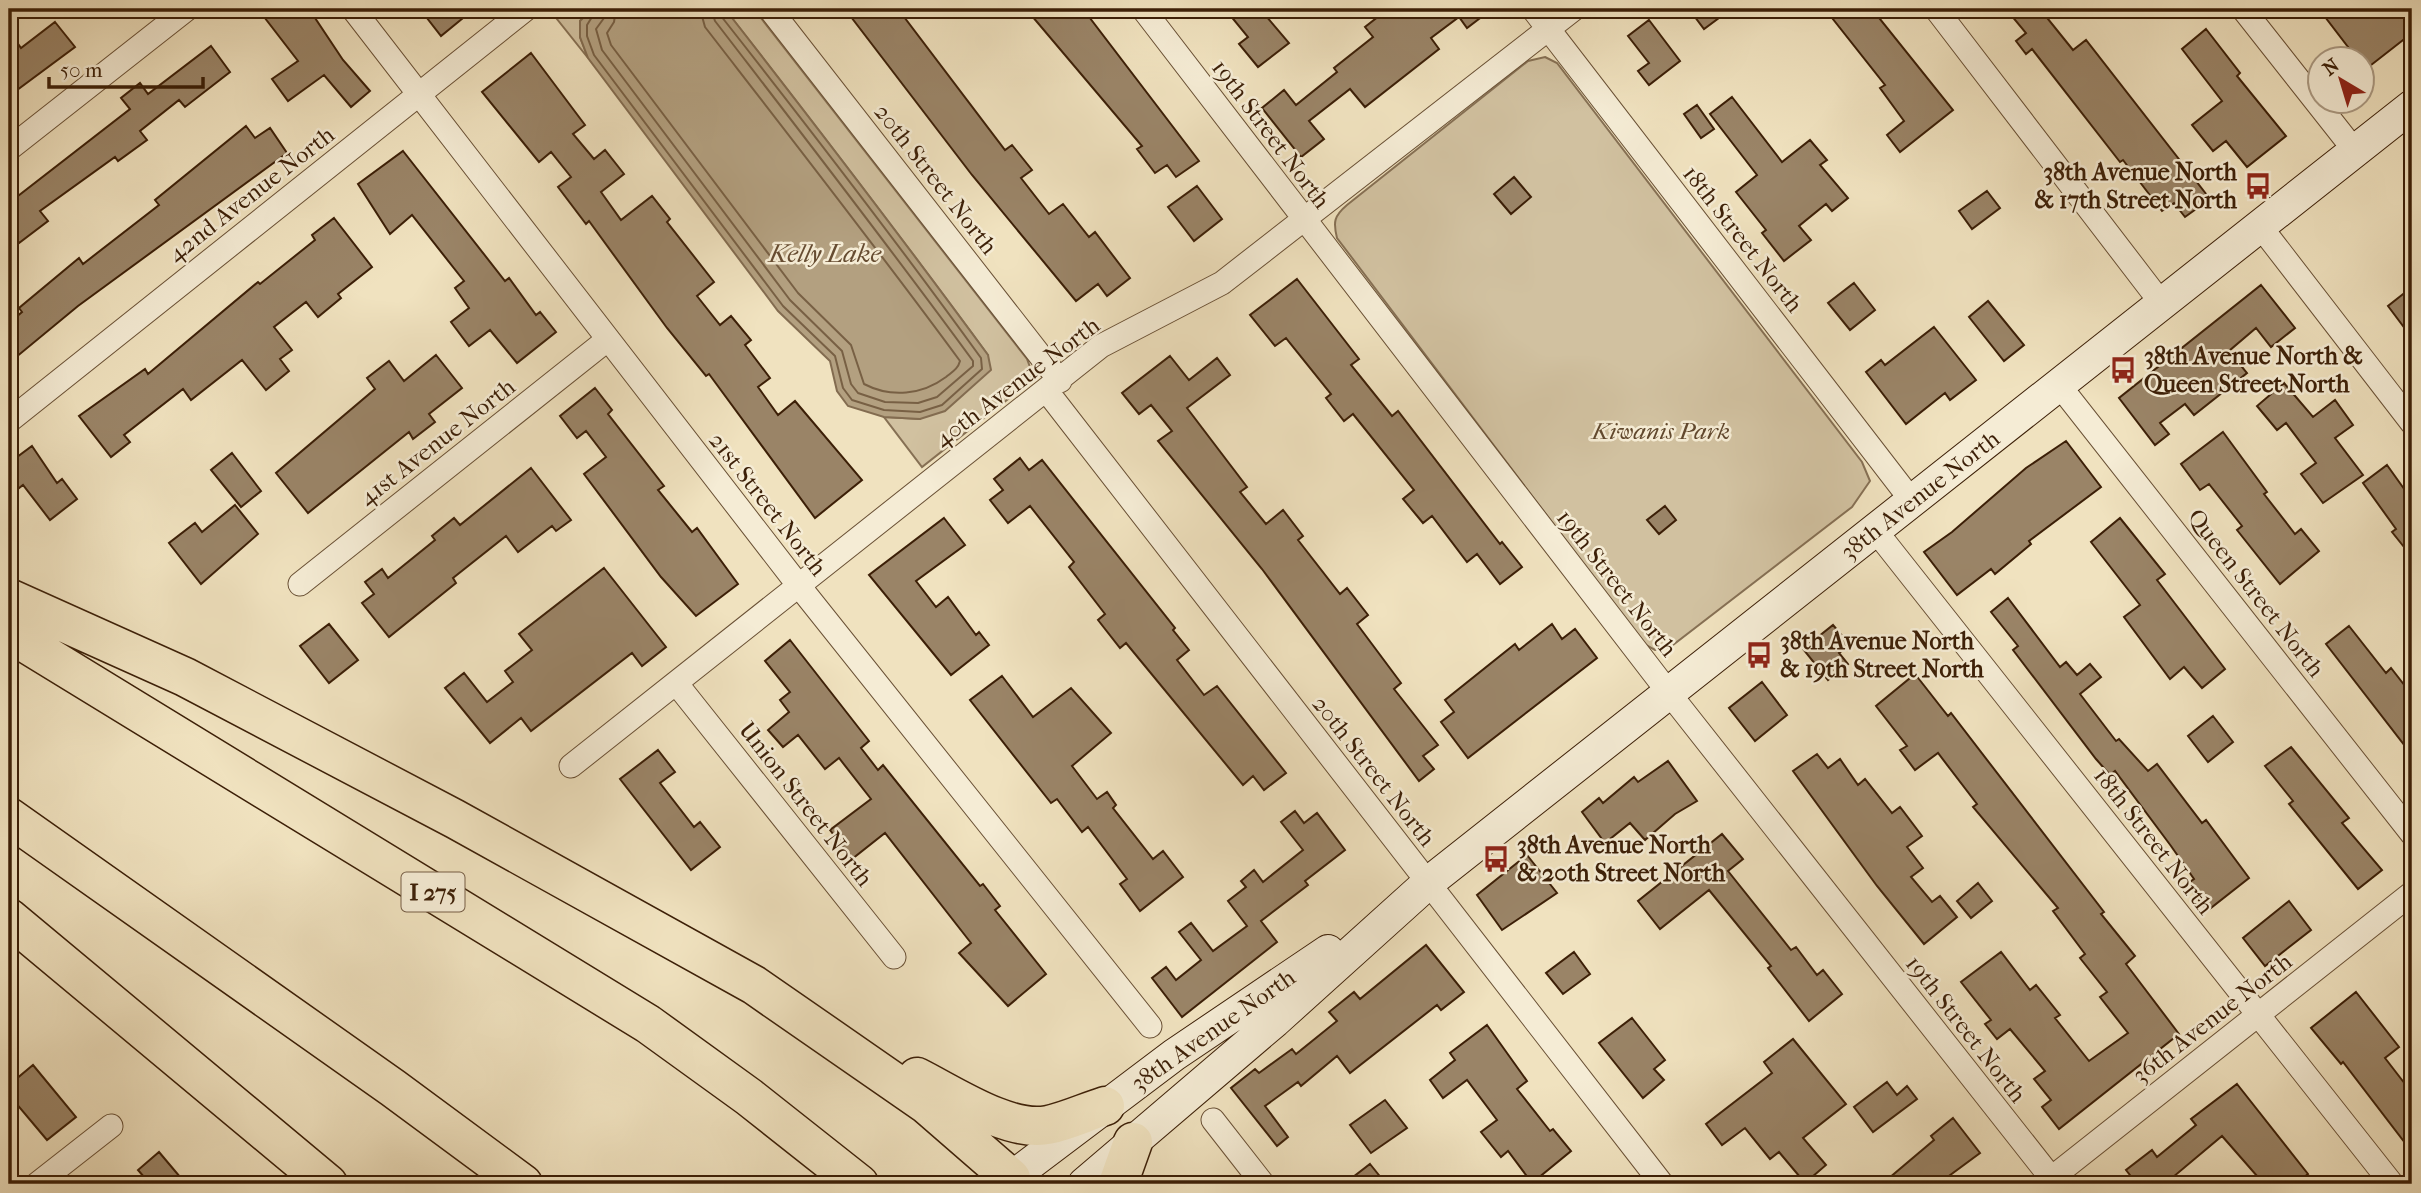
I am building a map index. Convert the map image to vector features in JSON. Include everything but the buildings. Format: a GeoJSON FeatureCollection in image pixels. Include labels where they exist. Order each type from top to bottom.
{"type":"FeatureCollection","features":[{"type":"Feature","properties":{"kind":"highway"},"geometry":{"type":"LineString","coordinates":[[9,598],[186,677],[455,819],[754,985],[927,1105],[1008,1182]]}},
{"type":"Feature","properties":{"kind":"highway","name":"I 275"},"geometry":{"type":"LineString","coordinates":[[9,632],[648,1024],[851,1178]]}},
{"type":"Feature","properties":{"kind":"highway"},"geometry":{"type":"LineString","coordinates":[[9,817],[393,1087],[523,1184]]}},
{"type":"Feature","properties":{"kind":"highway"},"geometry":{"type":"LineString","coordinates":[[9,918],[328,1184]]}},
{"type":"Feature","properties":{"kind":"highway"},"geometry":{"type":"LineString","coordinates":[[808,1020],[980,1110],[1014,1122],[1045,1126],[1105,1106]]}},
{"type":"Feature","properties":{"kind":"highway"},"geometry":{"type":"LineString","coordinates":[[1118,1184],[1133,1142]]}},
{"type":"Feature","properties":{"kind":"main road","name":"38th Avenue North"},"geometry":{"type":"LineString","coordinates":[[1008,1182],[1105,1106],[1428,883],[2412,106]]}},
{"type":"Feature","properties":{"kind":"main road","name":"38th Avenue North"},"geometry":{"type":"LineString","coordinates":[[1084,1184],[1275,1021],[1428,883]]}},
{"type":"Feature","properties":{"kind":"street"},"geometry":{"type":"LineString","coordinates":[[9,149],[187,9]]}},
{"type":"Feature","properties":{"kind":"street","name":"21st Street North"},"geometry":{"type":"LineString","coordinates":[[353,9],[799,586],[1150,1026]]}},
{"type":"Feature","properties":{"kind":"street","name":"42nd Avenue North"},"geometry":{"type":"LineString","coordinates":[[9,421],[526,9]]}},
{"type":"Feature","properties":{"kind":"street","name":"20th Street North"},"geometry":{"type":"LineString","coordinates":[[770,9],[1428,883],[1662,1184]]}},
{"type":"Feature","properties":{"kind":"street","name":"19th Street North"},"geometry":{"type":"LineString","coordinates":[[1143,9],[2050,1183]]}},
{"type":"Feature","properties":{"kind":"street","name":"18th Street North"},"geometry":{"type":"LineString","coordinates":[[1532,9],[1912,501]]}},
{"type":"Feature","properties":{"kind":"street","name":"40th Avenue North"},"geometry":{"type":"LineString","coordinates":[[571,766],[1101,346],[1222,283],[1574,9]]}},
{"type":"Feature","properties":{"kind":"street"},"geometry":{"type":"LineString","coordinates":[[1936,9],[2162,304]]}},
{"type":"Feature","properties":{"kind":"street"},"geometry":{"type":"LineString","coordinates":[[2243,9],[2355,151]]}},
{"type":"Feature","properties":{"kind":"street"},"geometry":{"type":"LineString","coordinates":[[2260,226],[2412,423]]}},
{"type":"Feature","properties":{"kind":"street","name":"41st Avenue North"},"geometry":{"type":"LineString","coordinates":[[300,584],[607,340]]}},
{"type":"Feature","properties":{"kind":"street","name":"Queen Street North"},"geometry":{"type":"LineString","coordinates":[[2059,385],[2412,834]]}},
{"type":"Feature","properties":{"kind":"street","name":"18th Street North"},"geometry":{"type":"LineString","coordinates":[[1875,530],[2392,1184]]}},
{"type":"Feature","properties":{"kind":"street","name":"Union Street North"},"geometry":{"type":"LineString","coordinates":[[676,683],[894,957]]}},
{"type":"Feature","properties":{"kind":"street","name":"36th Avenue North"},"geometry":{"type":"LineString","coordinates":[[2050,1183],[2412,893]]}},
{"type":"Feature","properties":{"kind":"street"},"geometry":{"type":"LineString","coordinates":[[1213,1120],[1263,1184]]}},
{"type":"Feature","properties":{"kind":"street"},"geometry":{"type":"LineString","coordinates":[[37,1184],[111,1126]]}},
{"type":"Feature","properties":{"kind":"green space"},"geometry":{"type":"Polygon","coordinates":[[[549,9],[592,9],[580,21],[580,37],[588,58],[549,9]]]}},
{"type":"Feature","properties":{"kind":"green space"},"geometry":{"type":"Polygon","coordinates":[[[725,9],[754,9],[1027,359],[1033,375],[1022,388],[922,467],[884,417],[920,419],[988,355],[725,9]]]}},
{"type":"Feature","properties":{"kind":"green space","name":"Kiwanis Park"},"geometry":{"type":"Polygon","coordinates":[[[1545,57],[1557,63],[1862,462],[1870,481],[1852,507],[1669,648],[1655,650],[1644,644],[1337,238],[1337,216],[1347,205],[1528,61],[1545,57]]]}},
{"type":"Feature","properties":{"kind":"water","name":"Kelly Lake"},"geometry":{"type":"Polygon","coordinates":[[[592,9],[725,9],[988,355],[991,370],[945,411],[920,419],[884,417],[848,406],[837,391],[830,361],[778,311],[588,58],[580,37],[580,21],[592,9]]]}},
{"type":"Feature","properties":{"kind":"place","name":"38th Avenue North & 17th Street North"},"geometry":{"type":"Point","coordinates":[2258,186]}},
{"type":"Feature","properties":{"kind":"place","name":"38th Avenue North & Queen Street North"},"geometry":{"type":"Point","coordinates":[2123,370]}},
{"type":"Feature","properties":{"kind":"place","name":"38th Avenue North & 19th Street North"},"geometry":{"type":"Point","coordinates":[1759,655]}},
{"type":"Feature","properties":{"kind":"place","name":"38th Avenue North & 20th Street North"},"geometry":{"type":"Point","coordinates":[1496,859]}}]}
